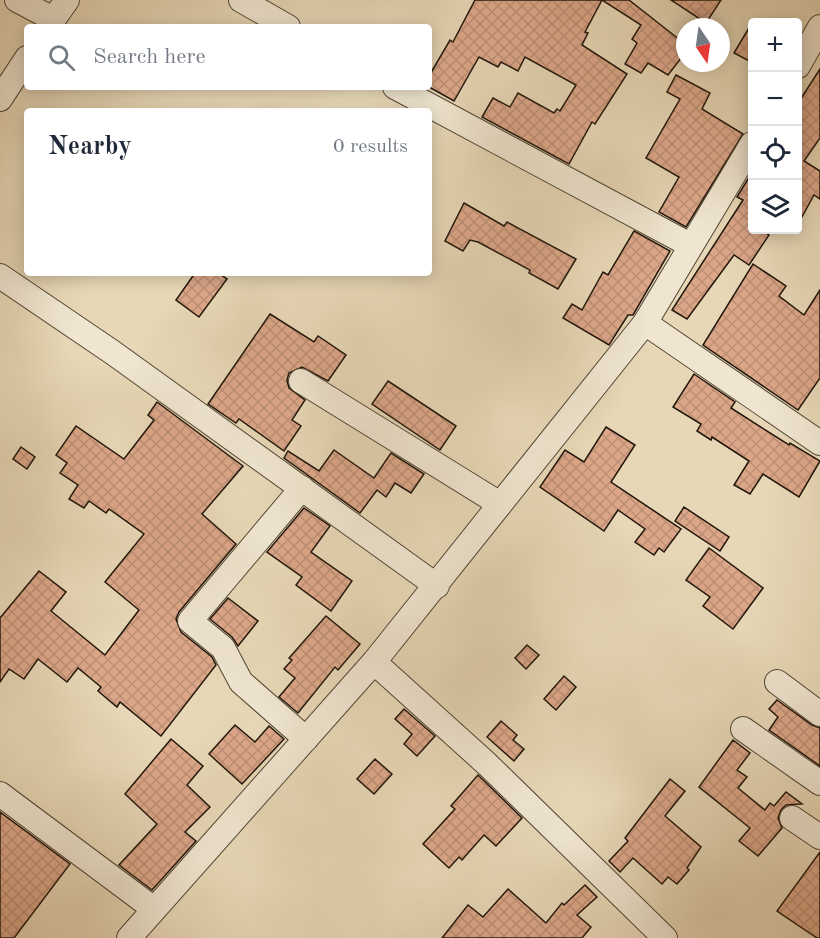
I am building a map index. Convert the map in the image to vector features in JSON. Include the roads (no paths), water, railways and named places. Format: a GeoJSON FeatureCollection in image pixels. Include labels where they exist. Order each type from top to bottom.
{"type":"FeatureCollection","features":[{"type":"Feature","properties":{"kind":"street"},"geometry":{"type":"LineString","coordinates":[[17,0],[56,15]]}},
{"type":"Feature","properties":{"kind":"street"},"geometry":{"type":"LineString","coordinates":[[241,0],[283,24]]}},
{"type":"Feature","properties":{"kind":"street"},"geometry":{"type":"LineString","coordinates":[[802,59],[820,27]]}},
{"type":"Feature","properties":{"kind":"street"},"geometry":{"type":"LineString","coordinates":[[0,99],[24,63]]}},
{"type":"Feature","properties":{"kind":"street"},"geometry":{"type":"LineString","coordinates":[[401,90],[690,245]]}},
{"type":"Feature","properties":{"kind":"street"},"geometry":{"type":"LineString","coordinates":[[129,938],[374,662],[645,323],[748,152]]}},
{"type":"Feature","properties":{"kind":"street"},"geometry":{"type":"LineString","coordinates":[[0,276],[302,488],[437,586]]}},
{"type":"Feature","properties":{"kind":"street"},"geometry":{"type":"LineString","coordinates":[[645,323],[820,443]]}},
{"type":"Feature","properties":{"kind":"street"},"geometry":{"type":"LineString","coordinates":[[301,381],[500,504]]}},
{"type":"Feature","properties":{"kind":"street"},"geometry":{"type":"LineString","coordinates":[[302,488],[190,621],[223,648],[241,682],[306,739]]}},
{"type":"Feature","properties":{"kind":"street"},"geometry":{"type":"LineString","coordinates":[[374,662],[488,765],[665,938]]}},
{"type":"Feature","properties":{"kind":"street"},"geometry":{"type":"LineString","coordinates":[[777,681],[820,714]]}},
{"type":"Feature","properties":{"kind":"street"},"geometry":{"type":"LineString","coordinates":[[743,729],[820,783]]}},
{"type":"Feature","properties":{"kind":"street"},"geometry":{"type":"LineString","coordinates":[[0,794],[154,909]]}},
{"type":"Feature","properties":{"kind":"street"},"geometry":{"type":"LineString","coordinates":[[792,818],[820,837]]}}]}
